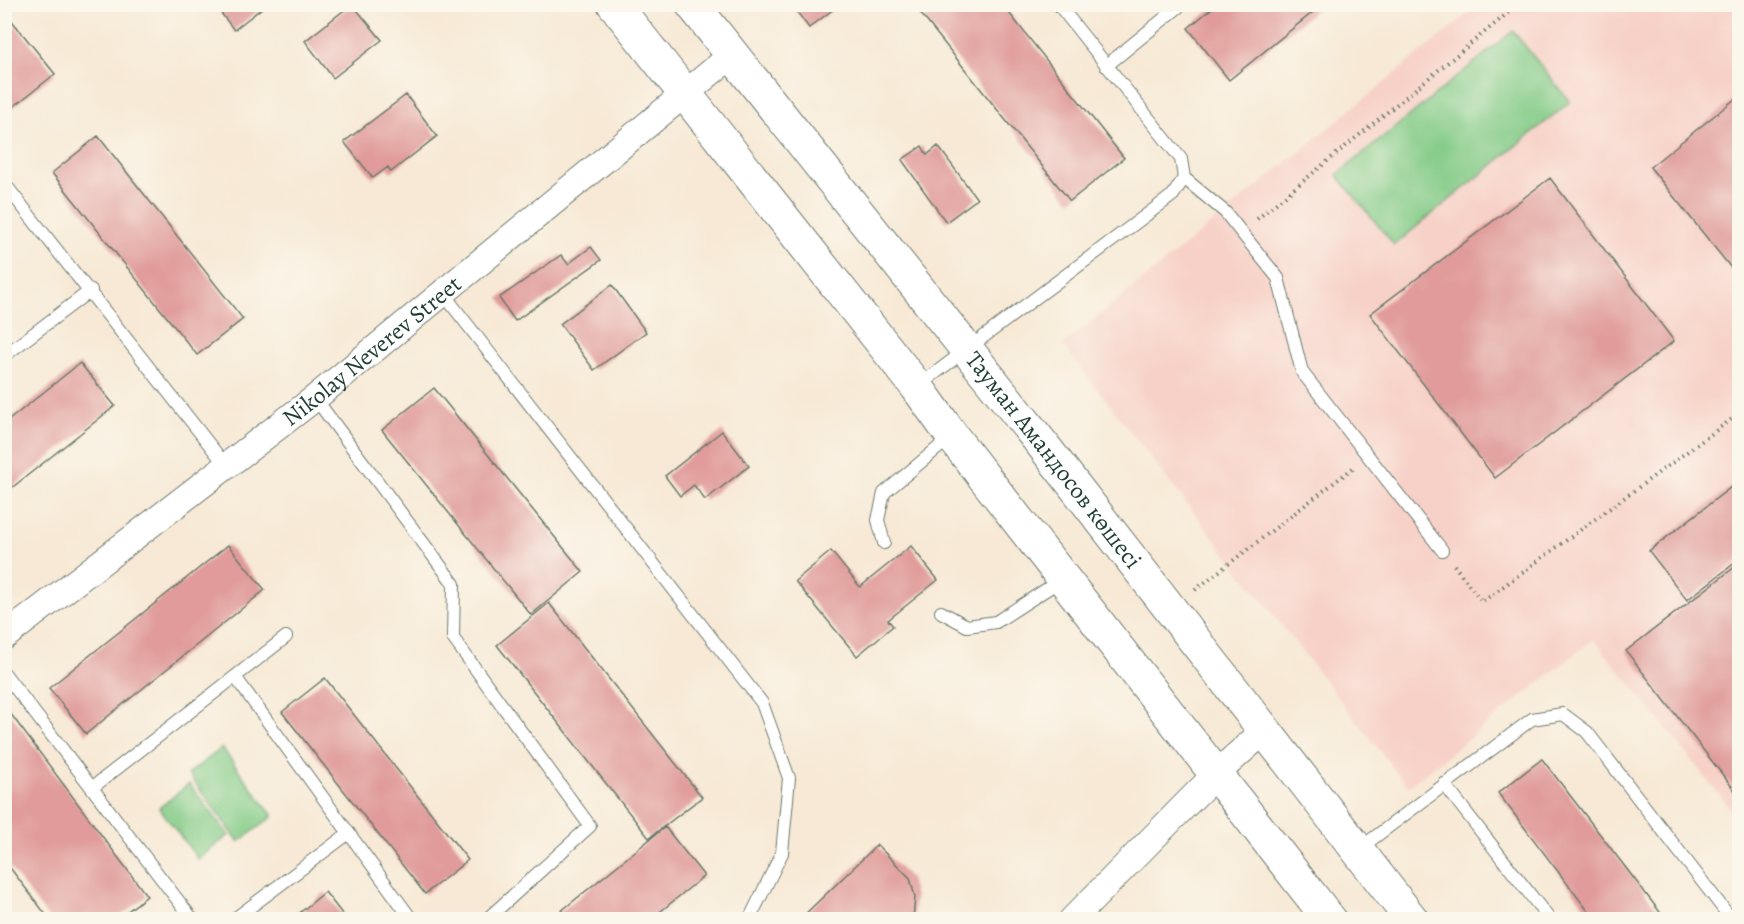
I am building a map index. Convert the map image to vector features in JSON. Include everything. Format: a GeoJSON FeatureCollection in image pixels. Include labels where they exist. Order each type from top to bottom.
{"type":"FeatureCollection","features":[{"type":"Feature","properties":{"kind":"main road"},"geometry":{"type":"LineString","coordinates":[[614,4],[917,387],[952,436],[1330,920]]}},
{"type":"Feature","properties":{"kind":"main road","name":"Тауман Амандосов көшесі"},"geometry":{"type":"LineString","coordinates":[[692,4],[966,348],[1412,920]]}},
{"type":"Feature","properties":{"kind":"street","name":"Nikolay Neverev Street"},"geometry":{"type":"LineString","coordinates":[[4,637],[315,398],[684,92],[732,55]]}},
{"type":"Feature","properties":{"kind":"street"},"geometry":{"type":"LineString","coordinates":[[1072,920],[1216,774],[1265,730]]}},
{"type":"Feature","properties":{"kind":"lane"},"geometry":{"type":"LineString","coordinates":[[1058,4],[1181,159],[1184,178],[1225,212],[1278,278],[1302,372],[1442,550]]}},
{"type":"Feature","properties":{"kind":"lane"},"geometry":{"type":"LineString","coordinates":[[1106,66],[1182,4]]}},
{"type":"Feature","properties":{"kind":"lane"},"geometry":{"type":"LineString","coordinates":[[917,387],[1173,195],[1184,178]]}},
{"type":"Feature","properties":{"kind":"lane"},"geometry":{"type":"LineString","coordinates":[[4,183],[91,290],[227,466]]}},
{"type":"Feature","properties":{"kind":"lane"},"geometry":{"type":"LineString","coordinates":[[4,356],[91,290]]}},
{"type":"Feature","properties":{"kind":"lane"},"geometry":{"type":"LineString","coordinates":[[442,292],[762,703],[789,778],[782,853],[749,920]]}},
{"type":"Feature","properties":{"kind":"lane"},"geometry":{"type":"LineString","coordinates":[[315,398],[454,584],[453,638],[590,826],[486,920]]}},
{"type":"Feature","properties":{"kind":"lane"},"geometry":{"type":"LineString","coordinates":[[884,543],[878,520],[884,493],[952,436]]}},
{"type":"Feature","properties":{"kind":"lane"},"geometry":{"type":"LineString","coordinates":[[941,612],[967,626],[996,622],[1063,579]]}},
{"type":"Feature","properties":{"kind":"lane"},"geometry":{"type":"LineString","coordinates":[[93,787],[286,637]]}},
{"type":"Feature","properties":{"kind":"lane"},"geometry":{"type":"LineString","coordinates":[[4,673],[193,920]]}},
{"type":"Feature","properties":{"kind":"lane"},"geometry":{"type":"LineString","coordinates":[[236,678],[412,920]]}},
{"type":"Feature","properties":{"kind":"lane"},"geometry":{"type":"LineString","coordinates":[[1358,850],[1532,719],[1563,714],[1587,732],[1732,920]]}},
{"type":"Feature","properties":{"kind":"lane"},"geometry":{"type":"LineString","coordinates":[[1444,784],[1550,920]]}},
{"type":"Feature","properties":{"kind":"lane"},"geometry":{"type":"LineString","coordinates":[[233,920],[349,832]]}},
{"type":"Feature","properties":{"kind":"path"},"geometry":{"type":"LineString","coordinates":[[1240,232],[1519,4]]}},
{"type":"Feature","properties":{"kind":"path"},"geometry":{"type":"LineString","coordinates":[[1442,550],[1482,602],[1740,413]]}},
{"type":"Feature","properties":{"kind":"path"},"geometry":{"type":"LineString","coordinates":[[1170,608],[1234,563],[1368,456]]}},
{"type":"Feature","properties":{"kind":"shaded area"},"geometry":{"type":"Polygon","coordinates":[[[1479,5],[1739,5],[1739,819],[1594,639],[1408,787],[1063,345],[1479,5]]]}},
{"type":"Feature","properties":{"kind":"green space"},"geometry":{"type":"Polygon","coordinates":[[[1513,31],[1570,102],[1394,245],[1337,175],[1513,31]]]}},
{"type":"Feature","properties":{"kind":"green space"},"geometry":{"type":"Polygon","coordinates":[[[222,748],[273,816],[239,842],[188,774],[222,748]]]}},
{"type":"Feature","properties":{"kind":"green space"},"geometry":{"type":"Polygon","coordinates":[[[189,784],[229,835],[198,859],[159,808],[189,784]]]}},
{"type":"Feature","properties":{"kind":"building"},"geometry":{"type":"Polygon","coordinates":[[[214,4],[267,4],[234,30],[214,4]]]}},
{"type":"Feature","properties":{"kind":"building"},"geometry":{"type":"Polygon","coordinates":[[[352,4],[382,40],[333,78],[305,41],[352,4]]]}},
{"type":"Feature","properties":{"kind":"building"},"geometry":{"type":"Polygon","coordinates":[[[791,4],[840,4],[809,28],[791,4]]]}},
{"type":"Feature","properties":{"kind":"building"},"geometry":{"type":"Polygon","coordinates":[[[913,4],[1002,4],[1124,158],[1070,201],[913,4]]]}},
{"type":"Feature","properties":{"kind":"building"},"geometry":{"type":"Polygon","coordinates":[[[1217,4],[1323,4],[1229,80],[1188,28],[1217,4]]]}},
{"type":"Feature","properties":{"kind":"building"},"geometry":{"type":"Polygon","coordinates":[[[4,11],[55,74],[8,111],[4,107],[4,11]]]}},
{"type":"Feature","properties":{"kind":"building"},"geometry":{"type":"Polygon","coordinates":[[[406,95],[437,136],[391,172],[388,167],[373,178],[344,142],[406,95]]]}},
{"type":"Feature","properties":{"kind":"building"},"geometry":{"type":"Polygon","coordinates":[[[1740,95],[1740,279],[1650,167],[1740,95]]]}},
{"type":"Feature","properties":{"kind":"building"},"geometry":{"type":"Polygon","coordinates":[[[98,136],[243,319],[197,355],[52,173],[98,136]]]}},
{"type":"Feature","properties":{"kind":"building"},"geometry":{"type":"Polygon","coordinates":[[[922,146],[927,155],[938,146],[977,199],[946,222],[902,160],[922,146]]]}},
{"type":"Feature","properties":{"kind":"building"},"geometry":{"type":"Polygon","coordinates":[[[1550,178],[1674,341],[1495,478],[1370,314],[1550,178]]]}},
{"type":"Feature","properties":{"kind":"building"},"geometry":{"type":"Polygon","coordinates":[[[591,247],[601,260],[515,321],[499,298],[561,255],[568,264],[591,247]]]}},
{"type":"Feature","properties":{"kind":"building"},"geometry":{"type":"Polygon","coordinates":[[[612,285],[646,332],[594,370],[560,324],[612,285]]]}},
{"type":"Feature","properties":{"kind":"building"},"geometry":{"type":"Polygon","coordinates":[[[80,363],[115,406],[4,494],[4,424],[80,363]]]}},
{"type":"Feature","properties":{"kind":"building"},"geometry":{"type":"Polygon","coordinates":[[[434,388],[583,572],[531,615],[382,430],[434,388]]]}},
{"type":"Feature","properties":{"kind":"building"},"geometry":{"type":"Polygon","coordinates":[[[722,431],[749,466],[705,500],[694,485],[680,496],[665,476],[722,431]]]}},
{"type":"Feature","properties":{"kind":"building"},"geometry":{"type":"Polygon","coordinates":[[[1740,480],[1740,559],[1687,600],[1649,551],[1740,480]]]}},
{"type":"Feature","properties":{"kind":"building"},"geometry":{"type":"Polygon","coordinates":[[[228,545],[265,590],[86,734],[49,688],[228,545]]]}},
{"type":"Feature","properties":{"kind":"building"},"geometry":{"type":"Polygon","coordinates":[[[911,546],[938,580],[888,620],[893,626],[857,656],[795,581],[831,551],[860,587],[911,546]]]}},
{"type":"Feature","properties":{"kind":"building"},"geometry":{"type":"Polygon","coordinates":[[[1740,563],[1740,797],[1626,651],[1740,563]]]}},
{"type":"Feature","properties":{"kind":"building"},"geometry":{"type":"Polygon","coordinates":[[[549,603],[702,797],[649,838],[497,645],[549,603]]]}},
{"type":"Feature","properties":{"kind":"building"},"geometry":{"type":"Polygon","coordinates":[[[325,678],[468,860],[425,894],[282,712],[325,678]]]}},
{"type":"Feature","properties":{"kind":"building"},"geometry":{"type":"Polygon","coordinates":[[[10,713],[147,896],[116,920],[50,920],[4,860],[4,717],[10,713]]]}},
{"type":"Feature","properties":{"kind":"building"},"geometry":{"type":"Polygon","coordinates":[[[1542,759],[1666,920],[1595,920],[1498,793],[1542,759]]]}},
{"type":"Feature","properties":{"kind":"building"},"geometry":{"type":"Polygon","coordinates":[[[665,827],[704,876],[650,920],[550,920],[665,827]]]}},
{"type":"Feature","properties":{"kind":"building"},"geometry":{"type":"Polygon","coordinates":[[[877,845],[910,878],[915,897],[913,920],[799,920],[877,845]]]}},
{"type":"Feature","properties":{"kind":"building"},"geometry":{"type":"Polygon","coordinates":[[[325,892],[347,920],[291,920],[325,892]]]}}]}
